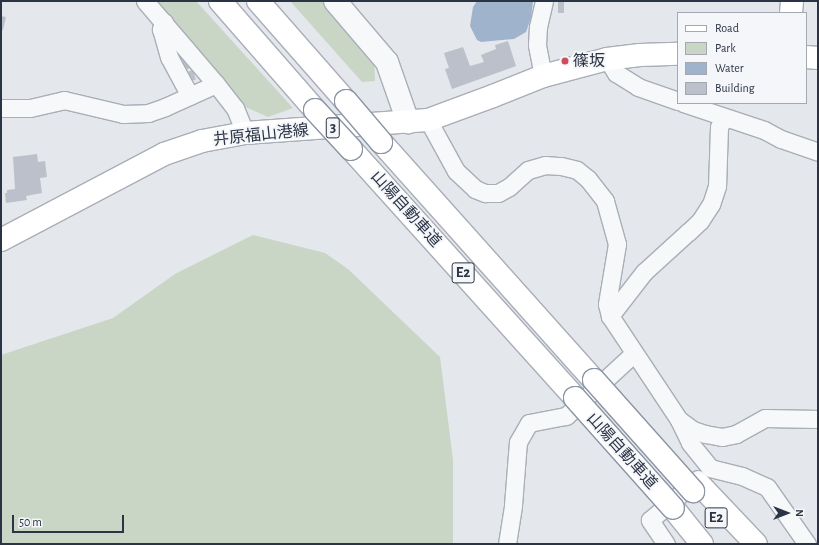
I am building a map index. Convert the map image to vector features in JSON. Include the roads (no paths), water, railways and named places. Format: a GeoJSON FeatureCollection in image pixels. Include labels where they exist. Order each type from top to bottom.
{"type":"FeatureCollection","features":[{"type":"Feature","properties":{"kind":"main road","name":"山陽自動車道"},"geometry":{"type":"LineString","coordinates":[[220,1],[315,110],[575,398],[702,544]]}},
{"type":"Feature","properties":{"kind":"main road","name":"山陽自動車道"},"geometry":{"type":"LineString","coordinates":[[258,1],[381,142],[624,414],[701,482],[738,544]]}},
{"type":"Feature","properties":{"kind":"main road"},"geometry":{"type":"LineString","coordinates":[[791,12],[792,1]]}},
{"type":"Feature","properties":{"kind":"main road","name":"井原福山港線"},"geometry":{"type":"LineString","coordinates":[[1,240],[164,154],[202,140],[245,133],[418,121],[493,96],[543,76],[607,60],[640,55],[677,54]]}},
{"type":"Feature","properties":{"kind":"main road"},"geometry":{"type":"LineString","coordinates":[[807,57],[818,58]]}},
{"type":"Feature","properties":{"kind":"main road"},"geometry":{"type":"LineString","coordinates":[[701,482],[756,544]]}},
{"type":"Feature","properties":{"kind":"main road"},"geometry":{"type":"LineString","coordinates":[[677,514],[694,544]]}},
{"type":"Feature","properties":{"kind":"street"},"geometry":{"type":"LineString","coordinates":[[145,1],[235,108],[245,133]]}},
{"type":"Feature","properties":{"kind":"street"},"geometry":{"type":"LineString","coordinates":[[335,1],[388,62],[418,121],[456,171],[475,189],[498,193],[509,187],[528,170],[545,165],[561,166],[577,170],[588,179],[605,202],[616,244],[607,304],[610,316],[633,354],[679,420],[690,443],[701,482]]}},
{"type":"Feature","properties":{"kind":"street"},"geometry":{"type":"LineString","coordinates":[[543,76],[537,45],[538,27],[544,1]]}},
{"type":"Feature","properties":{"kind":"street"},"geometry":{"type":"LineString","coordinates":[[164,22],[161,29],[169,57],[190,96]]}},
{"type":"Feature","properties":{"kind":"street"},"geometry":{"type":"LineString","coordinates":[[607,60],[616,73],[638,87],[677,101]]}},
{"type":"Feature","properties":{"kind":"street"},"geometry":{"type":"LineString","coordinates":[[1,108],[30,108],[64,100],[123,114],[148,113],[216,84]]}},
{"type":"Feature","properties":{"kind":"street"},"geometry":{"type":"LineString","coordinates":[[686,104],[724,118],[764,130],[781,139],[818,152]]}},
{"type":"Feature","properties":{"kind":"street"},"geometry":{"type":"LineString","coordinates":[[610,316],[644,272],[700,221],[711,204],[717,186],[719,127],[724,118]]}},
{"type":"Feature","properties":{"kind":"street"},"geometry":{"type":"LineString","coordinates":[[507,544],[513,505],[518,442],[530,423],[566,416],[633,354]]}},
{"type":"Feature","properties":{"kind":"street"},"geometry":{"type":"LineString","coordinates":[[679,420],[693,430],[722,437],[736,434],[765,418],[818,419]]}},
{"type":"Feature","properties":{"kind":"street"},"geometry":{"type":"LineString","coordinates":[[666,544],[650,520],[701,482],[742,476],[767,486],[808,544]]}},
{"type":"Feature","properties":{"kind":"water"},"geometry":{"type":"Polygon","coordinates":[[[477,1],[533,1],[531,18],[526,32],[514,39],[481,42],[477,40],[470,26],[473,7],[477,1]]]}},
{"type":"Feature","properties":{"kind":"place","name":"篠坂"},"geometry":{"type":"Point","coordinates":[565,61]}}]}
